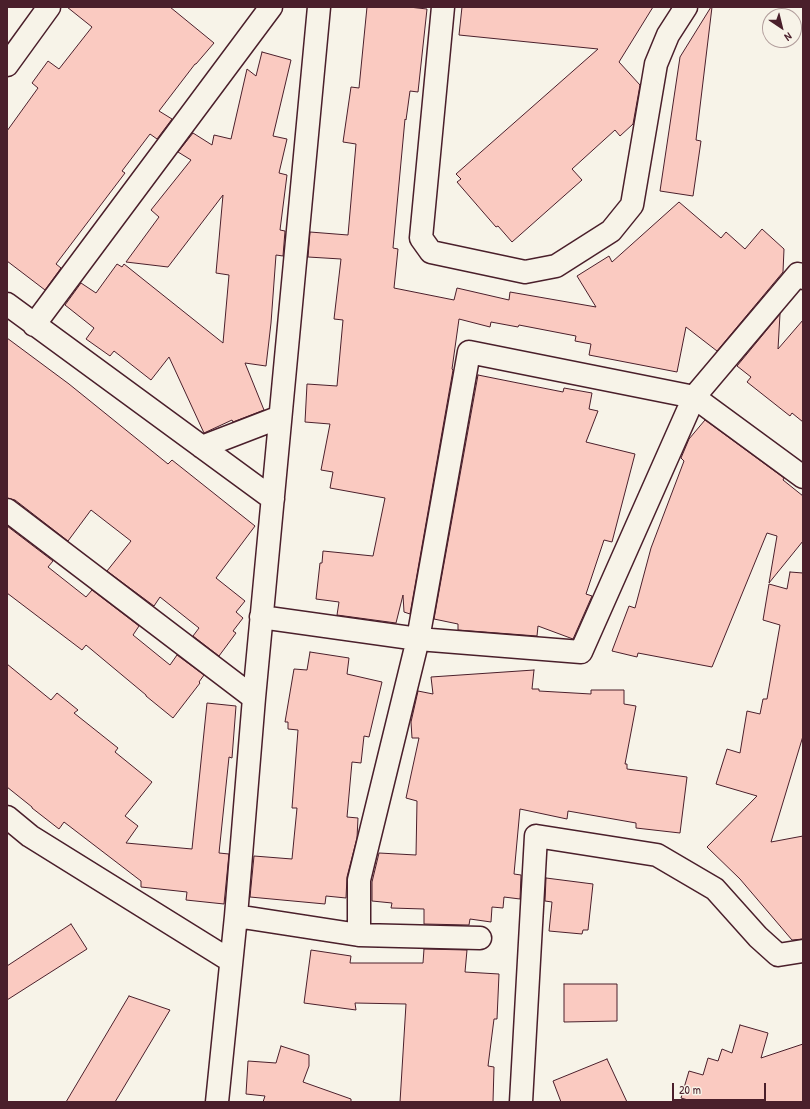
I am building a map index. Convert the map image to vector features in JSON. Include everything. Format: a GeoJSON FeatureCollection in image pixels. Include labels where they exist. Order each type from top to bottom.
{"type":"FeatureCollection","features":[{"type":"Feature","properties":{"kind":"street"},"geometry":{"type":"LineString","coordinates":[[7,65],[49,7]]}},
{"type":"Feature","properties":{"kind":"street"},"geometry":{"type":"LineString","coordinates":[[34,324],[271,7]]}},
{"type":"Feature","properties":{"kind":"street"},"geometry":{"type":"LineString","coordinates":[[217,1102],[236,916],[261,617],[319,7]]}},
{"type":"Feature","properties":{"kind":"street"},"geometry":{"type":"LineString","coordinates":[[443,7],[421,238],[431,252],[526,272],[556,266],[611,232],[632,205],[656,64],[668,35],[686,7]]}},
{"type":"Feature","properties":{"kind":"street"},"geometry":{"type":"LineString","coordinates":[[261,617],[418,639],[581,652],[694,397],[798,274],[803,278]]}},
{"type":"Feature","properties":{"kind":"street"},"geometry":{"type":"LineString","coordinates":[[7,304],[272,499]]}},
{"type":"Feature","properties":{"kind":"street"},"geometry":{"type":"LineString","coordinates":[[359,935],[359,880],[418,639],[469,352],[694,397],[803,477]]}},
{"type":"Feature","properties":{"kind":"street"},"geometry":{"type":"LineString","coordinates":[[202,447],[280,417]]}},
{"type":"Feature","properties":{"kind":"street"},"geometry":{"type":"LineString","coordinates":[[7,510],[254,698]]}},
{"type":"Feature","properties":{"kind":"street"},"geometry":{"type":"LineString","coordinates":[[7,817],[30,836],[231,961]]}},
{"type":"Feature","properties":{"kind":"street"},"geometry":{"type":"LineString","coordinates":[[521,1102],[536,836],[657,855],[715,889],[758,937],[778,955],[803,952]]}},
{"type":"Feature","properties":{"kind":"street"},"geometry":{"type":"LineString","coordinates":[[236,916],[359,935],[480,938]]}},
{"type":"Feature","properties":{"kind":"building"},"geometry":{"type":"Polygon","coordinates":[[[67,7],[170,7],[214,43],[195,64],[159,111],[172,119],[157,139],[150,134],[122,171],[125,173],[56,264],[61,268],[45,290],[7,261],[7,131],[38,88],[32,83],[48,61],[59,69],[92,27],[67,7]]]}},
{"type":"Feature","properties":{"kind":"building"},"geometry":{"type":"Polygon","coordinates":[[[367,7],[409,7],[427,9],[418,92],[410,91],[406,120],[405,119],[393,248],[398,249],[394,288],[454,300],[457,288],[509,300],[510,292],[596,307],[577,276],[609,256],[612,262],[679,202],[721,238],[726,232],[745,249],[762,229],[784,249],[783,272],[717,351],[686,327],[677,372],[589,355],[591,344],[575,341],[576,336],[519,325],[518,327],[491,322],[490,327],[459,319],[453,370],[410,614],[404,612],[403,595],[396,623],[337,615],[339,602],[316,599],[320,563],[322,563],[323,551],[373,556],[385,498],[330,488],[333,472],[321,470],[330,424],[305,422],[307,384],[337,386],[343,320],[334,319],[341,259],[308,257],[310,232],[348,235],[356,144],[343,142],[351,87],[359,88],[367,7]]]}},
{"type":"Feature","properties":{"kind":"building"},"geometry":{"type":"Polygon","coordinates":[[[462,7],[653,7],[619,62],[640,85],[633,124],[620,136],[615,130],[572,169],[582,180],[512,242],[498,226],[496,227],[457,182],[461,179],[456,174],[598,49],[459,35],[462,7]]]}},
{"type":"Feature","properties":{"kind":"building"},"geometry":{"type":"Polygon","coordinates":[[[711,7],[696,140],[701,141],[693,196],[660,191],[680,57],[711,7]]]}},
{"type":"Feature","properties":{"kind":"building"},"geometry":{"type":"Polygon","coordinates":[[[262,52],[291,60],[273,136],[287,139],[279,173],[287,175],[280,230],[285,231],[283,256],[276,255],[266,366],[245,363],[264,410],[233,422],[232,420],[204,433],[169,357],[151,380],[114,351],[110,356],[86,339],[94,328],[65,305],[81,283],[96,293],[117,264],[122,267],[124,264],[223,343],[229,275],[216,273],[223,195],[168,267],[126,262],[159,217],[151,210],[191,160],[178,152],[193,133],[212,145],[214,135],[231,139],[247,69],[256,76],[262,52]]]}},
{"type":"Feature","properties":{"kind":"building"},"geometry":{"type":"Polygon","coordinates":[[[780,314],[778,349],[803,320],[803,422],[792,413],[790,416],[747,382],[751,377],[737,366],[780,314]]]}},
{"type":"Feature","properties":{"kind":"building"},"geometry":{"type":"Polygon","coordinates":[[[7,338],[69,384],[168,464],[172,460],[255,526],[216,578],[245,601],[236,612],[243,618],[233,631],[236,633],[219,656],[193,636],[199,628],[160,597],[154,606],[107,571],[131,541],[91,510],[68,541],[15,500],[7,498],[7,338]]]}},
{"type":"Feature","properties":{"kind":"building"},"geometry":{"type":"Polygon","coordinates":[[[478,375],[563,392],[564,388],[592,393],[589,409],[598,411],[586,442],[635,454],[612,542],[604,540],[586,594],[592,596],[573,639],[538,626],[537,636],[458,630],[458,624],[434,619],[478,375]]]}},
{"type":"Feature","properties":{"kind":"building"},"geometry":{"type":"Polygon","coordinates":[[[705,420],[784,478],[783,480],[803,496],[803,541],[769,583],[777,536],[767,533],[712,667],[638,653],[637,657],[612,651],[629,606],[635,608],[651,548],[684,461],[681,458],[689,439],[705,420]]]}},
{"type":"Feature","properties":{"kind":"building"},"geometry":{"type":"Polygon","coordinates":[[[7,526],[53,561],[48,567],[86,597],[92,590],[139,626],[133,635],[170,665],[177,655],[204,675],[199,682],[200,683],[173,718],[86,645],[82,650],[7,593],[7,526]]]}},
{"type":"Feature","properties":{"kind":"building"},"geometry":{"type":"Polygon","coordinates":[[[790,572],[803,573],[803,736],[771,842],[803,836],[803,939],[792,940],[740,879],[707,847],[757,796],[716,784],[727,749],[740,753],[747,711],[760,714],[763,699],[767,699],[780,625],[763,620],[769,584],[787,589],[790,572]]]}},
{"type":"Feature","properties":{"kind":"building"},"geometry":{"type":"Polygon","coordinates":[[[310,652],[349,658],[347,674],[382,682],[369,737],[364,736],[361,763],[352,762],[347,817],[358,818],[357,838],[347,877],[346,898],[326,896],[325,904],[250,897],[254,856],[292,859],[297,808],[292,808],[298,730],[288,729],[288,722],[285,722],[294,669],[307,670],[310,652]]]}},
{"type":"Feature","properties":{"kind":"building"},"geometry":{"type":"Polygon","coordinates":[[[7,664],[51,700],[57,693],[78,710],[74,713],[118,748],[115,752],[152,782],[125,816],[138,826],[126,843],[192,849],[207,703],[236,706],[232,758],[229,757],[219,853],[229,854],[224,904],[186,900],[187,892],[141,887],[141,881],[64,822],[59,829],[7,787],[7,664]]]}},
{"type":"Feature","properties":{"kind":"building"},"geometry":{"type":"Polygon","coordinates":[[[534,670],[532,689],[539,689],[539,691],[591,694],[591,690],[624,690],[624,704],[636,706],[625,764],[627,764],[627,769],[687,777],[680,833],[636,828],[636,823],[568,811],[567,819],[520,809],[514,874],[521,875],[520,899],[504,897],[503,908],[492,907],[491,922],[470,919],[469,925],[424,924],[424,909],[391,908],[392,903],[372,901],[372,882],[379,853],[416,855],[417,801],[406,798],[419,738],[412,738],[411,722],[418,691],[433,694],[431,677],[534,670]]]}},
{"type":"Feature","properties":{"kind":"building"},"geometry":{"type":"Polygon","coordinates":[[[546,878],[593,884],[588,930],[583,930],[582,934],[549,931],[552,902],[545,901],[546,878]]]}},
{"type":"Feature","properties":{"kind":"building"},"geometry":{"type":"Polygon","coordinates":[[[71,924],[87,949],[7,1000],[7,966],[71,924]]]}},
{"type":"Feature","properties":{"kind":"building"},"geometry":{"type":"Polygon","coordinates":[[[424,949],[467,950],[465,972],[499,974],[497,1019],[494,1019],[488,1066],[494,1067],[493,1102],[400,1102],[406,1004],[355,1003],[356,1010],[304,1003],[311,950],[351,956],[350,963],[423,963],[424,949]]]}},
{"type":"Feature","properties":{"kind":"building"},"geometry":{"type":"Polygon","coordinates":[[[564,984],[617,984],[617,1021],[564,1022],[564,984]]]}},
{"type":"Feature","properties":{"kind":"building"},"geometry":{"type":"Polygon","coordinates":[[[129,996],[170,1010],[115,1102],[66,1102],[129,996]]]}},
{"type":"Feature","properties":{"kind":"building"},"geometry":{"type":"Polygon","coordinates":[[[740,1025],[768,1033],[761,1058],[803,1044],[803,1102],[695,1102],[681,1098],[689,1071],[703,1075],[708,1058],[718,1061],[722,1049],[732,1053],[740,1025]]]}},
{"type":"Feature","properties":{"kind":"building"},"geometry":{"type":"Polygon","coordinates":[[[281,1046],[309,1055],[309,1066],[303,1082],[351,1099],[351,1102],[263,1102],[265,1096],[246,1094],[248,1061],[276,1063],[281,1046]]]}},
{"type":"Feature","properties":{"kind":"building"},"geometry":{"type":"Polygon","coordinates":[[[607,1059],[627,1102],[561,1102],[553,1081],[607,1059]]]}}]}
